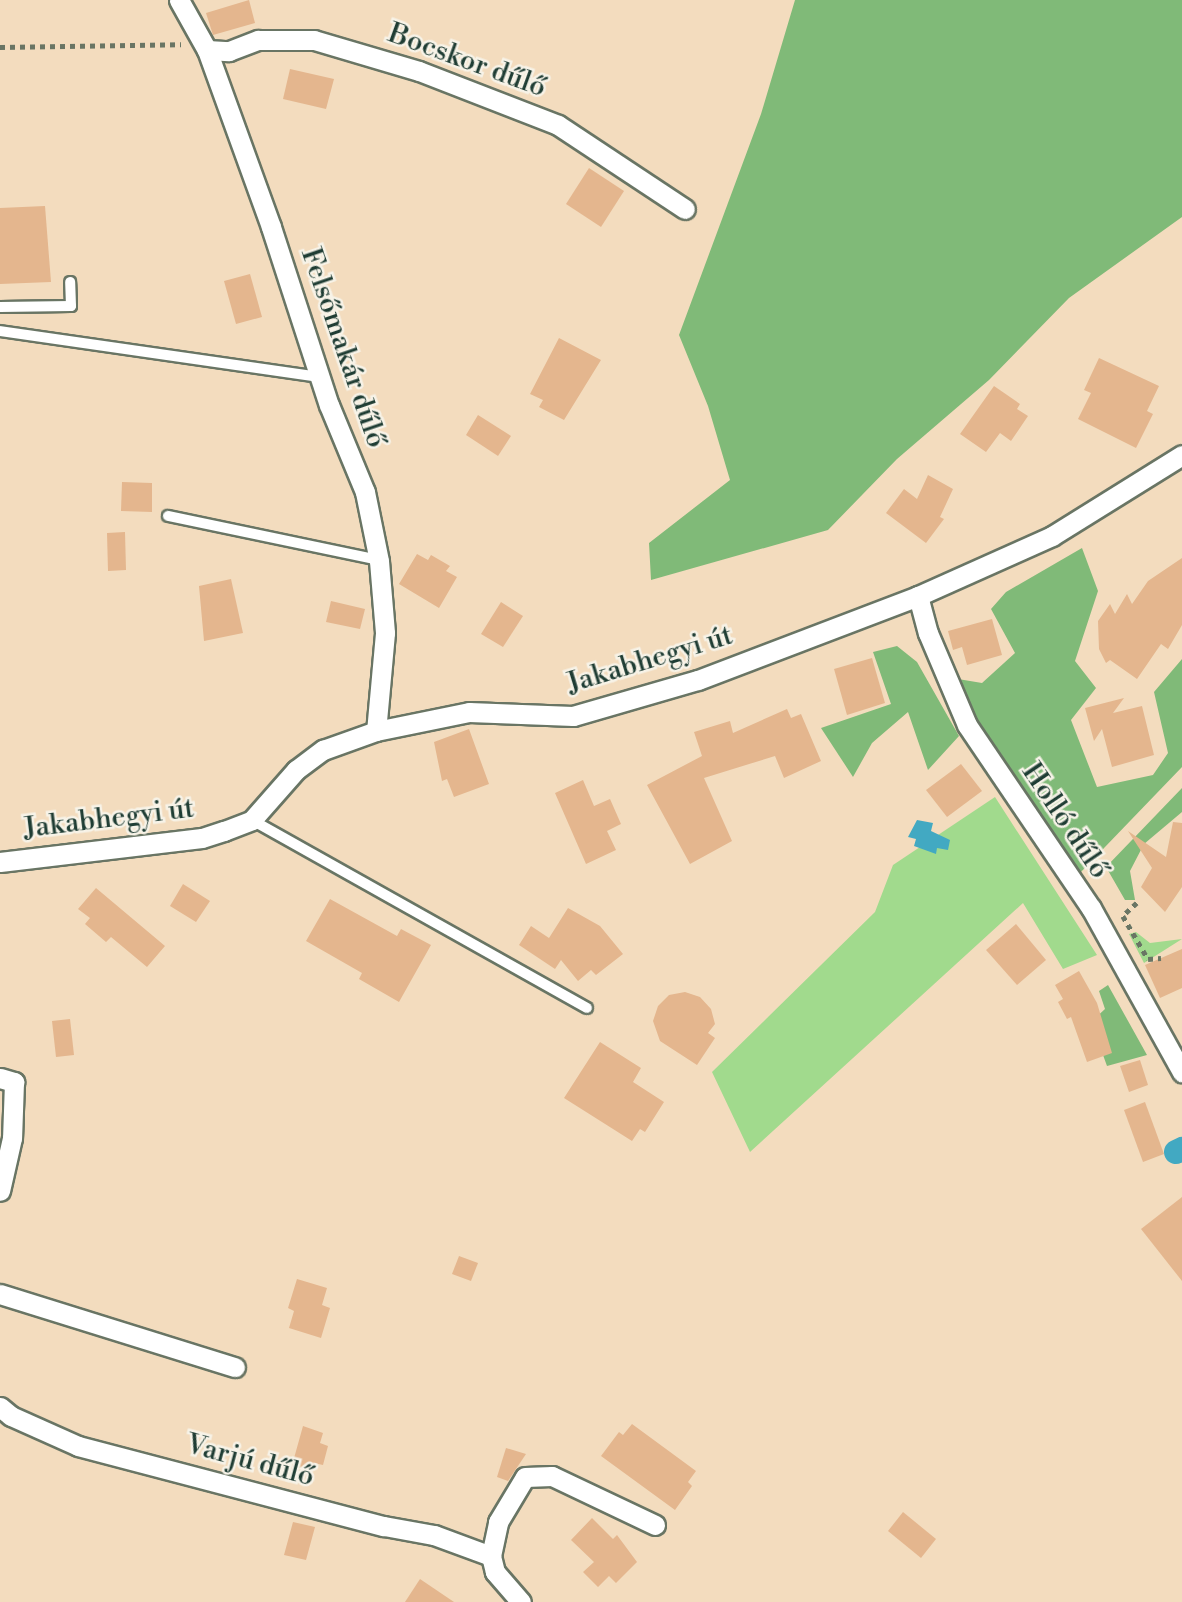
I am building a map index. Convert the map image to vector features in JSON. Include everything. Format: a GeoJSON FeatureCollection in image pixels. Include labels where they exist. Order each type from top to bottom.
{"type":"FeatureCollection","features":[{"type":"Feature","properties":{"kind":"street","name":"Felsőmakár dűlő"},"geometry":{"type":"LineString","coordinates":[[178,0],[207,50],[320,377],[365,492],[380,561],[385,633],[376,731]]}},
{"type":"Feature","properties":{"kind":"street","name":"Bocskor dűlő"},"geometry":{"type":"LineString","coordinates":[[207,50],[220,52],[258,40],[297,38],[395,63],[518,106],[558,125],[685,209]]}},
{"type":"Feature","properties":{"kind":"street","name":"Jakabhegyi út"},"geometry":{"type":"LineString","coordinates":[[0,862],[202,838],[252,820],[296,770],[323,750],[376,731],[469,712],[573,716],[698,680],[918,596],[1052,536],[1182,455]]}},
{"type":"Feature","properties":{"kind":"street","name":"Holló dűlő"},"geometry":{"type":"LineString","coordinates":[[918,596],[928,633],[967,725],[1091,908],[1182,1072]]}},
{"type":"Feature","properties":{"kind":"street"},"geometry":{"type":"LineString","coordinates":[[0,1078],[14,1082],[12,1138],[0,1191]]}},
{"type":"Feature","properties":{"kind":"street"},"geometry":{"type":"LineString","coordinates":[[0,1294],[235,1367]]}},
{"type":"Feature","properties":{"kind":"street","name":"Varjú dűlő"},"geometry":{"type":"LineString","coordinates":[[0,1407],[11,1416],[78,1446],[384,1526],[434,1535],[491,1556]]}},
{"type":"Feature","properties":{"kind":"street"},"geometry":{"type":"LineString","coordinates":[[521,1602],[495,1572],[491,1556],[498,1522],[525,1477],[552,1476],[655,1525]]}},
{"type":"Feature","properties":{"kind":"lane"},"geometry":{"type":"LineString","coordinates":[[0,320],[0,307],[71,306],[70,282]]}},
{"type":"Feature","properties":{"kind":"lane"},"geometry":{"type":"LineString","coordinates":[[0,331],[320,377]]}},
{"type":"Feature","properties":{"kind":"lane"},"geometry":{"type":"LineString","coordinates":[[168,516],[380,561]]}},
{"type":"Feature","properties":{"kind":"lane"},"geometry":{"type":"LineString","coordinates":[[252,820],[587,1008]]}},
{"type":"Feature","properties":{"kind":"path"},"geometry":{"type":"LineString","coordinates":[[0,47],[189,44],[207,50]]}},
{"type":"Feature","properties":{"kind":"path"},"geometry":{"type":"LineString","coordinates":[[1137,903],[1123,916],[1148,959],[1161,958]]}},
{"type":"Feature","properties":{"kind":"green space"},"geometry":{"type":"Polygon","coordinates":[[[795,0],[1182,0],[1182,217],[1069,298],[989,380],[897,459],[828,530],[651,580],[649,543],[730,480],[708,406],[679,335],[761,114],[795,0]]]}},
{"type":"Feature","properties":{"kind":"green space"},"geometry":{"type":"Polygon","coordinates":[[[1082,548],[1098,591],[1075,661],[1096,688],[1071,720],[1097,787],[1153,775],[1168,753],[1154,692],[1182,659],[1182,767],[1079,874],[1066,865],[952,678],[982,683],[1015,653],[991,609],[1006,592],[1082,548]]]}},
{"type":"Feature","properties":{"kind":"green space"},"geometry":{"type":"Polygon","coordinates":[[[897,646],[917,662],[959,736],[928,770],[908,712],[872,743],[853,777],[821,728],[891,704],[873,652],[897,646]]]}},
{"type":"Feature","properties":{"kind":"green space"},"geometry":{"type":"Polygon","coordinates":[[[1182,788],[1182,812],[1144,844],[1130,871],[1135,900],[1125,900],[1106,867],[1182,788]]]}},
{"type":"Feature","properties":{"kind":"green space"},"geometry":{"type":"Polygon","coordinates":[[[995,797],[1097,955],[1063,969],[1023,903],[750,1152],[712,1072],[875,912],[893,865],[995,797]]]}},
{"type":"Feature","properties":{"kind":"green space"},"geometry":{"type":"Polygon","coordinates":[[[1136,932],[1150,943],[1182,939],[1144,963],[1129,934],[1136,932]]]}},
{"type":"Feature","properties":{"kind":"green space"},"geometry":{"type":"Polygon","coordinates":[[[1108,985],[1147,1055],[1107,1066],[1091,1022],[1105,1009],[1099,991],[1108,985]]]}},
{"type":"Feature","properties":{"kind":"water"},"geometry":{"type":"Polygon","coordinates":[[[917,820],[933,823],[931,831],[950,840],[948,850],[937,848],[936,854],[914,846],[916,839],[908,837],[917,820]]]}},
{"type":"Feature","properties":{"kind":"building"},"geometry":{"type":"Polygon","coordinates":[[[249,0],[255,23],[213,35],[206,13],[249,0]]]}},
{"type":"Feature","properties":{"kind":"building"},"geometry":{"type":"Polygon","coordinates":[[[290,69],[334,79],[326,109],[283,99],[290,69]]]}},
{"type":"Feature","properties":{"kind":"building"},"geometry":{"type":"Polygon","coordinates":[[[589,168],[624,191],[601,227],[566,204],[589,168]]]}},
{"type":"Feature","properties":{"kind":"building"},"geometry":{"type":"Polygon","coordinates":[[[45,206],[51,282],[0,284],[0,208],[45,206]]]}},
{"type":"Feature","properties":{"kind":"building"},"geometry":{"type":"Polygon","coordinates":[[[250,274],[262,317],[236,324],[224,281],[250,274]]]}},
{"type":"Feature","properties":{"kind":"building"},"geometry":{"type":"Polygon","coordinates":[[[559,338],[601,360],[564,420],[539,407],[543,400],[530,394],[559,338]]]}},
{"type":"Feature","properties":{"kind":"building"},"geometry":{"type":"Polygon","coordinates":[[[1099,358],[1159,386],[1147,411],[1153,414],[1136,448],[1078,419],[1091,393],[1084,390],[1099,358]]]}},
{"type":"Feature","properties":{"kind":"building"},"geometry":{"type":"Polygon","coordinates":[[[994,386],[1020,404],[1017,409],[1028,416],[1011,441],[1000,433],[986,452],[960,434],[994,386]]]}},
{"type":"Feature","properties":{"kind":"building"},"geometry":{"type":"Polygon","coordinates":[[[478,415],[511,436],[498,456],[466,435],[478,415]]]}},
{"type":"Feature","properties":{"kind":"building"},"geometry":{"type":"Polygon","coordinates":[[[928,475],[953,489],[940,517],[944,519],[926,543],[886,513],[904,489],[917,499],[928,475]]]}},
{"type":"Feature","properties":{"kind":"building"},"geometry":{"type":"Polygon","coordinates":[[[122,482],[152,483],[152,512],[121,511],[122,482]]]}},
{"type":"Feature","properties":{"kind":"building"},"geometry":{"type":"Polygon","coordinates":[[[125,532],[126,570],[108,571],[107,533],[125,532]]]}},
{"type":"Feature","properties":{"kind":"building"},"geometry":{"type":"Polygon","coordinates":[[[417,554],[428,560],[431,555],[450,566],[446,571],[457,577],[439,608],[399,584],[417,554]]]}},
{"type":"Feature","properties":{"kind":"building"},"geometry":{"type":"Polygon","coordinates":[[[1182,558],[1182,625],[1168,649],[1161,644],[1137,679],[1110,660],[1106,663],[1099,649],[1098,621],[1110,604],[1115,614],[1127,594],[1132,604],[1148,581],[1182,558]]]}},
{"type":"Feature","properties":{"kind":"building"},"geometry":{"type":"Polygon","coordinates":[[[231,579],[243,633],[204,641],[199,586],[231,579]]]}},
{"type":"Feature","properties":{"kind":"building"},"geometry":{"type":"Polygon","coordinates":[[[331,601],[365,609],[360,629],[326,622],[331,601]]]}},
{"type":"Feature","properties":{"kind":"building"},"geometry":{"type":"Polygon","coordinates":[[[501,602],[523,616],[503,647],[481,634],[501,602]]]}},
{"type":"Feature","properties":{"kind":"building"},"geometry":{"type":"Polygon","coordinates":[[[992,619],[1002,655],[967,665],[962,647],[953,650],[948,631],[992,619]]]}},
{"type":"Feature","properties":{"kind":"building"},"geometry":{"type":"Polygon","coordinates":[[[872,658],[885,703],[847,715],[834,669],[872,658]]]}},
{"type":"Feature","properties":{"kind":"building"},"geometry":{"type":"Polygon","coordinates":[[[1124,698],[1113,713],[1142,706],[1154,755],[1112,767],[1102,729],[1094,741],[1085,708],[1124,698]]]}},
{"type":"Feature","properties":{"kind":"building"},"geometry":{"type":"Polygon","coordinates":[[[787,709],[791,718],[801,714],[821,761],[784,778],[775,756],[704,778],[732,841],[690,864],[647,785],[702,756],[694,732],[730,721],[733,733],[787,709]]]}},
{"type":"Feature","properties":{"kind":"building"},"geometry":{"type":"Polygon","coordinates":[[[469,729],[489,784],[454,797],[447,779],[442,781],[434,742],[469,729]]]}},
{"type":"Feature","properties":{"kind":"building"},"geometry":{"type":"Polygon","coordinates":[[[961,764],[982,791],[947,817],[926,790],[961,764]]]}},
{"type":"Feature","properties":{"kind":"building"},"geometry":{"type":"Polygon","coordinates":[[[583,780],[594,806],[610,799],[621,824],[607,831],[616,850],[586,864],[555,793],[583,780]]]}},
{"type":"Feature","properties":{"kind":"building"},"geometry":{"type":"Polygon","coordinates":[[[1173,822],[1182,823],[1182,887],[1165,912],[1141,887],[1152,868],[1128,831],[1166,857],[1173,822]]]}},
{"type":"Feature","properties":{"kind":"building"},"geometry":{"type":"Polygon","coordinates":[[[183,884],[210,901],[196,922],[170,906],[183,884]]]}},
{"type":"Feature","properties":{"kind":"building"},"geometry":{"type":"Polygon","coordinates":[[[96,888],[165,946],[147,967],[111,937],[106,942],[85,924],[90,918],[78,909],[96,888]]]}},
{"type":"Feature","properties":{"kind":"building"},"geometry":{"type":"Polygon","coordinates":[[[330,899],[397,936],[401,929],[431,945],[399,1002],[359,979],[362,973],[306,941],[330,899]]]}},
{"type":"Feature","properties":{"kind":"building"},"geometry":{"type":"Polygon","coordinates":[[[568,908],[600,926],[623,954],[596,975],[591,970],[578,981],[561,960],[555,969],[519,945],[531,926],[549,938],[568,908]]]}},
{"type":"Feature","properties":{"kind":"building"},"geometry":{"type":"Polygon","coordinates":[[[1016,924],[1046,960],[1017,985],[986,950],[1016,924]]]}},
{"type":"Feature","properties":{"kind":"building"},"geometry":{"type":"Polygon","coordinates":[[[1182,949],[1182,988],[1160,998],[1145,965],[1182,949]]]}},
{"type":"Feature","properties":{"kind":"building"},"geometry":{"type":"Polygon","coordinates":[[[1079,971],[1097,1003],[1112,1053],[1087,1062],[1071,1017],[1067,1019],[1058,1002],[1063,999],[1055,985],[1079,971]]]}},
{"type":"Feature","properties":{"kind":"building"},"geometry":{"type":"Polygon","coordinates":[[[685,992],[700,997],[711,1009],[715,1024],[708,1033],[715,1038],[697,1065],[660,1041],[653,1021],[658,1006],[669,995],[685,992]]]}},
{"type":"Feature","properties":{"kind":"building"},"geometry":{"type":"Polygon","coordinates":[[[70,1019],[74,1055],[56,1057],[52,1021],[70,1019]]]}},
{"type":"Feature","properties":{"kind":"building"},"geometry":{"type":"Polygon","coordinates":[[[600,1042],[641,1068],[633,1082],[664,1102],[645,1132],[640,1129],[632,1141],[564,1098],[600,1042]]]}},
{"type":"Feature","properties":{"kind":"building"},"geometry":{"type":"Polygon","coordinates":[[[1140,1060],[1148,1085],[1129,1092],[1120,1066],[1140,1060]]]}},
{"type":"Feature","properties":{"kind":"building"},"geometry":{"type":"Polygon","coordinates":[[[1145,1102],[1164,1154],[1143,1162],[1124,1110],[1145,1102]]]}},
{"type":"Feature","properties":{"kind":"building"},"geometry":{"type":"Polygon","coordinates":[[[1182,1197],[1182,1281],[1141,1229],[1182,1197]]]}},
{"type":"Feature","properties":{"kind":"building"},"geometry":{"type":"Polygon","coordinates":[[[459,1256],[478,1263],[471,1281],[452,1274],[459,1256]]]}},
{"type":"Feature","properties":{"kind":"building"},"geometry":{"type":"Polygon","coordinates":[[[297,1279],[327,1288],[322,1305],[330,1308],[321,1338],[289,1328],[294,1311],[288,1308],[297,1279]]]}},
{"type":"Feature","properties":{"kind":"building"},"geometry":{"type":"Polygon","coordinates":[[[632,1424],[696,1471],[688,1482],[692,1486],[675,1510],[601,1456],[619,1432],[623,1435],[632,1424]]]}},
{"type":"Feature","properties":{"kind":"building"},"geometry":{"type":"Polygon","coordinates":[[[303,1426],[323,1433],[320,1443],[328,1446],[323,1465],[314,1463],[311,1475],[291,1469],[303,1426]]]}},
{"type":"Feature","properties":{"kind":"building"},"geometry":{"type":"Polygon","coordinates":[[[506,1448],[526,1454],[508,1481],[497,1477],[506,1448]]]}},
{"type":"Feature","properties":{"kind":"building"},"geometry":{"type":"Polygon","coordinates":[[[903,1512],[936,1539],[921,1558],[888,1531],[903,1512]]]}},
{"type":"Feature","properties":{"kind":"building"},"geometry":{"type":"Polygon","coordinates":[[[592,1518],[613,1539],[617,1535],[637,1562],[616,1583],[609,1576],[598,1587],[583,1572],[594,1562],[571,1540],[592,1518]]]}},
{"type":"Feature","properties":{"kind":"building"},"geometry":{"type":"Polygon","coordinates":[[[293,1522],[315,1527],[306,1560],[284,1555],[293,1522]]]}},
{"type":"Feature","properties":{"kind":"building"},"geometry":{"type":"Polygon","coordinates":[[[420,1579],[454,1602],[405,1602],[420,1579]]]}},
{"type":"Feature","properties":{"kind":"waterway"},"geometry":{"type":"LineString","coordinates":[[1176,1152],[1182,1149]]}}]}
